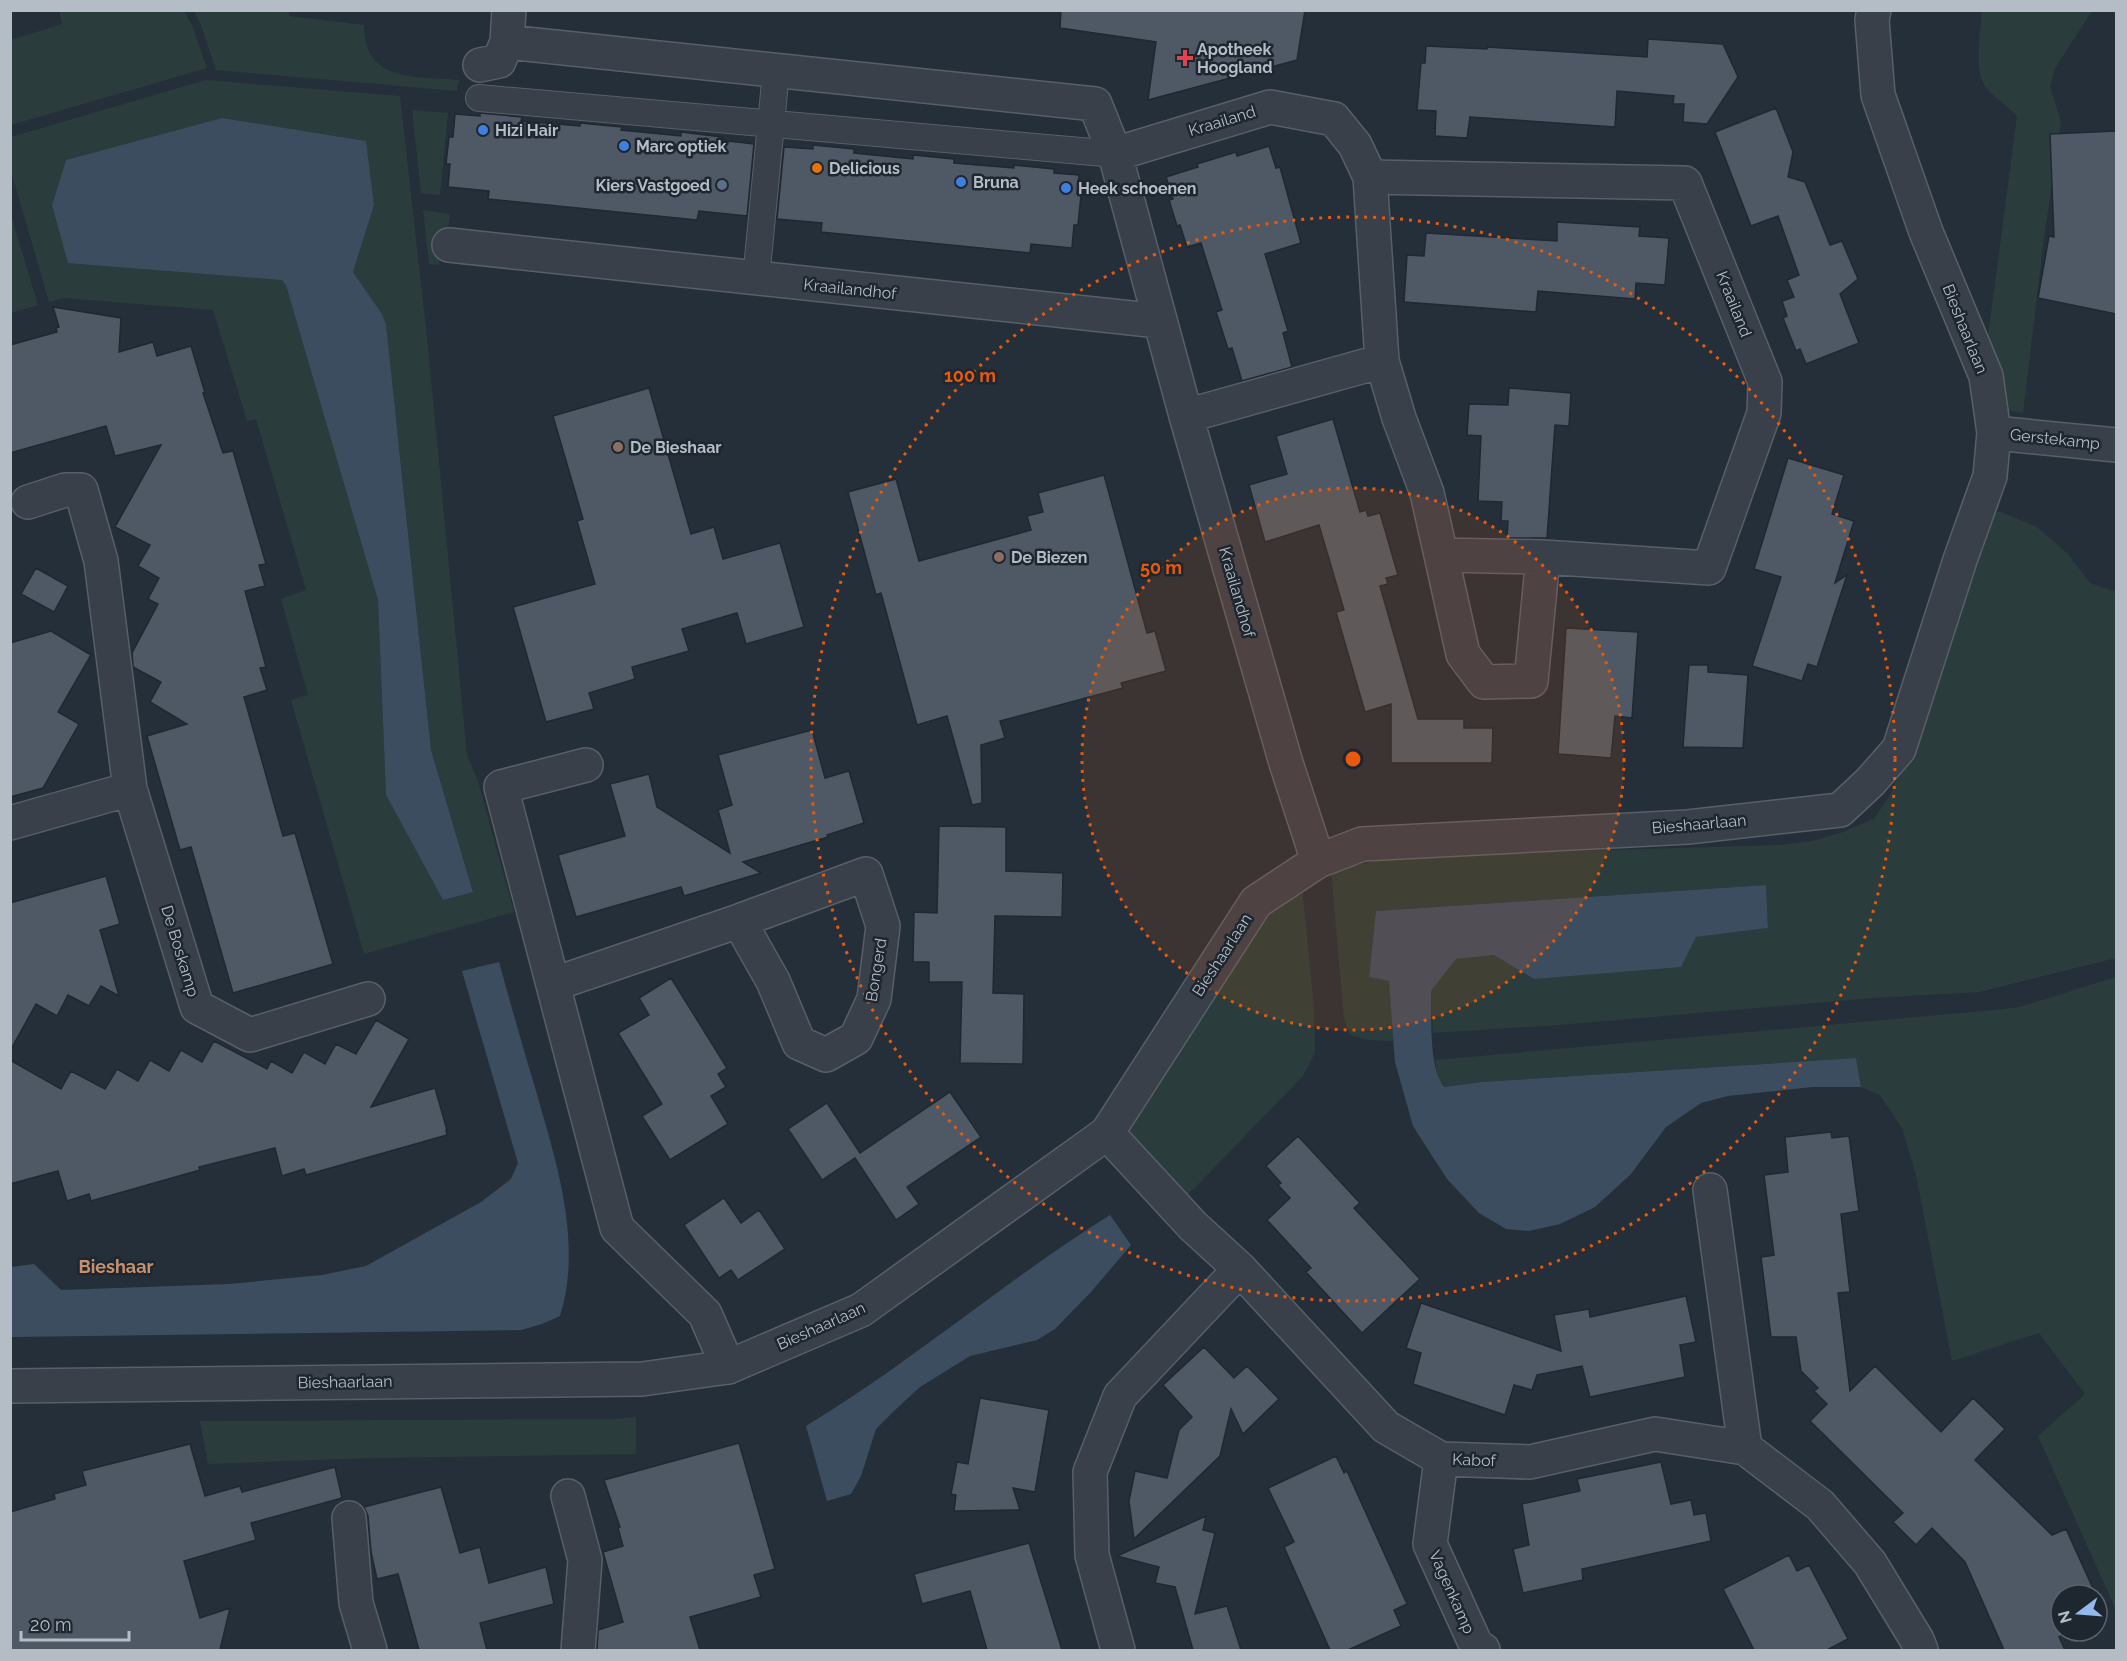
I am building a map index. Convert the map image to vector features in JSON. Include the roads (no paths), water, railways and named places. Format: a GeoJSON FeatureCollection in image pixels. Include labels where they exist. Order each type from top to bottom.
{"type":"FeatureCollection","features":[{"type":"Feature","properties":{"kind":"street","name":"Bieshaarlaan"},"geometry":{"type":"LineString","coordinates":[[10,1386],[642,1379],[728,1367],[861,1310],[1107,1133],[1256,902],[1318,861],[1362,844],[1688,826],[1840,810],[1870,782],[1899,749],[1960,560],[1990,476],[1994,433],[1986,376],[1926,232],[1878,95],[1872,20],[1874,10]]}},
{"type":"Feature","properties":{"kind":"street","name":"Kraailandhof"},"geometry":{"type":"LineString","coordinates":[[480,65],[499,61],[508,26],[777,68],[1095,104],[1115,154],[1186,416],[1286,763],[1318,861]]}},
{"type":"Feature","properties":{"kind":"street"},"geometry":{"type":"LineString","coordinates":[[756,279],[777,68]]}},
{"type":"Feature","properties":{"kind":"street"},"geometry":{"type":"LineString","coordinates":[[478,98],[1115,154]]}},
{"type":"Feature","properties":{"kind":"street","name":"Kraailand"},"geometry":{"type":"LineString","coordinates":[[1115,154],[1270,107],[1334,119],[1355,145],[1370,177],[1382,361],[1399,418],[1427,493],[1463,654],[1484,682],[1531,681],[1542,557]]}},
{"type":"Feature","properties":{"kind":"street","name":"Kraailand"},"geometry":{"type":"LineString","coordinates":[[1370,177],[1685,183],[1766,382],[1764,413],[1709,568],[1542,557],[1442,555]]}},
{"type":"Feature","properties":{"kind":"street","name":"Kraailandhof"},"geometry":{"type":"LineString","coordinates":[[450,245],[1159,321]]}},
{"type":"Feature","properties":{"kind":"street"},"geometry":{"type":"LineString","coordinates":[[1186,416],[1382,361]]}},
{"type":"Feature","properties":{"kind":"street","name":"Gerstekamp"},"geometry":{"type":"LineString","coordinates":[[1994,433],[2116,446]]}},
{"type":"Feature","properties":{"kind":"street","name":"De Boskamp"},"geometry":{"type":"LineString","coordinates":[[28,502],[65,490],[81,490],[101,561],[130,789],[197,1007],[250,1035],[368,999]]}},
{"type":"Feature","properties":{"kind":"street"},"geometry":{"type":"LineString","coordinates":[[586,765],[501,787],[617,1228],[705,1314],[728,1367]]}},
{"type":"Feature","properties":{"kind":"street"},"geometry":{"type":"LineString","coordinates":[[10,823],[130,789]]}},
{"type":"Feature","properties":{"kind":"street","name":"Bongerd"},"geometry":{"type":"LineString","coordinates":[[554,984],[739,921],[866,874],[883,926],[874,999],[856,1038],[826,1054],[799,1043],[773,981],[739,921]]}},
{"type":"Feature","properties":{"kind":"street","name":"Kabof"},"geometry":{"type":"LineString","coordinates":[[1107,1133],[1193,1226],[1239,1269],[1386,1427],[1441,1459],[1530,1462],[1655,1434],[1745,1448],[1820,1505],[1870,1563],[1921,1650]]}},
{"type":"Feature","properties":{"kind":"street"},"geometry":{"type":"LineString","coordinates":[[1710,1190],[1745,1448]]}},
{"type":"Feature","properties":{"kind":"street"},"geometry":{"type":"LineString","coordinates":[[1118,1650],[1092,1555],[1090,1472],[1120,1396],[1239,1269]]}},
{"type":"Feature","properties":{"kind":"street","name":"Vagenkamp"},"geometry":{"type":"LineString","coordinates":[[1441,1459],[1430,1544],[1476,1645],[1483,1650]]}},
{"type":"Feature","properties":{"kind":"street"},"geometry":{"type":"LineString","coordinates":[[568,1496],[585,1560],[578,1650]]}},
{"type":"Feature","properties":{"kind":"street"},"geometry":{"type":"LineString","coordinates":[[349,1518],[356,1603],[370,1650]]}},
{"type":"Feature","properties":{"kind":"water"},"geometry":{"type":"Polygon","coordinates":[[[222,118],[366,141],[374,205],[353,272],[382,314],[386,325],[431,750],[473,892],[443,900],[386,795],[378,600],[286,285],[282,280],[68,263],[52,205],[66,160],[222,118]]]}},
{"type":"Feature","properties":{"kind":"water"},"geometry":{"type":"Polygon","coordinates":[[[1766,885],[1768,928],[1696,937],[1681,967],[1534,979],[1494,955],[1456,959],[1431,991],[1433,1054],[1439,1078],[1444,1087],[1482,1082],[1856,1058],[1861,1087],[1812,1087],[1728,1096],[1701,1103],[1666,1127],[1631,1174],[1595,1207],[1560,1224],[1529,1231],[1506,1229],[1479,1213],[1447,1179],[1413,1126],[1395,1062],[1389,981],[1369,977],[1376,911],[1766,885]]]}},
{"type":"Feature","properties":{"kind":"water"},"geometry":{"type":"Polygon","coordinates":[[[499,962],[551,1145],[564,1202],[569,1260],[560,1316],[521,1330],[11,1337],[11,1267],[34,1264],[61,1290],[229,1284],[322,1275],[366,1266],[481,1202],[511,1179],[518,1163],[462,971],[499,962]]]}},
{"type":"Feature","properties":{"kind":"water"},"geometry":{"type":"Polygon","coordinates":[[[1110,1215],[1131,1245],[1091,1292],[1055,1329],[1037,1340],[970,1356],[920,1387],[876,1429],[861,1476],[851,1494],[827,1501],[806,1426],[884,1375],[1034,1266],[1110,1215]]]}},
{"type":"Feature","properties":{"kind":"place","name":"Apotheek Hoogland"},"geometry":{"type":"Point","coordinates":[1185,58]}},
{"type":"Feature","properties":{"kind":"place","name":"Hizi Hair"},"geometry":{"type":"Point","coordinates":[483,130]}},
{"type":"Feature","properties":{"kind":"place","name":"Marc optiek"},"geometry":{"type":"Point","coordinates":[624,146]}},
{"type":"Feature","properties":{"kind":"place","name":"Delicious"},"geometry":{"type":"Point","coordinates":[817,168]}},
{"type":"Feature","properties":{"kind":"place","name":"Bruna"},"geometry":{"type":"Point","coordinates":[961,182]}},
{"type":"Feature","properties":{"kind":"place","name":"Kiers Vastgoed"},"geometry":{"type":"Point","coordinates":[722,185]}},
{"type":"Feature","properties":{"kind":"place","name":"Heek schoenen"},"geometry":{"type":"Point","coordinates":[1066,188]}},
{"type":"Feature","properties":{"kind":"place","name":"De Bieshaar"},"geometry":{"type":"Point","coordinates":[618,447]}},
{"type":"Feature","properties":{"kind":"place","name":"De Biezen"},"geometry":{"type":"Point","coordinates":[999,557]}},
{"type":"Feature","properties":{"kind":"district","name":"Bieshaar"},"geometry":{"type":"Point","coordinates":[116,1266]}}]}
